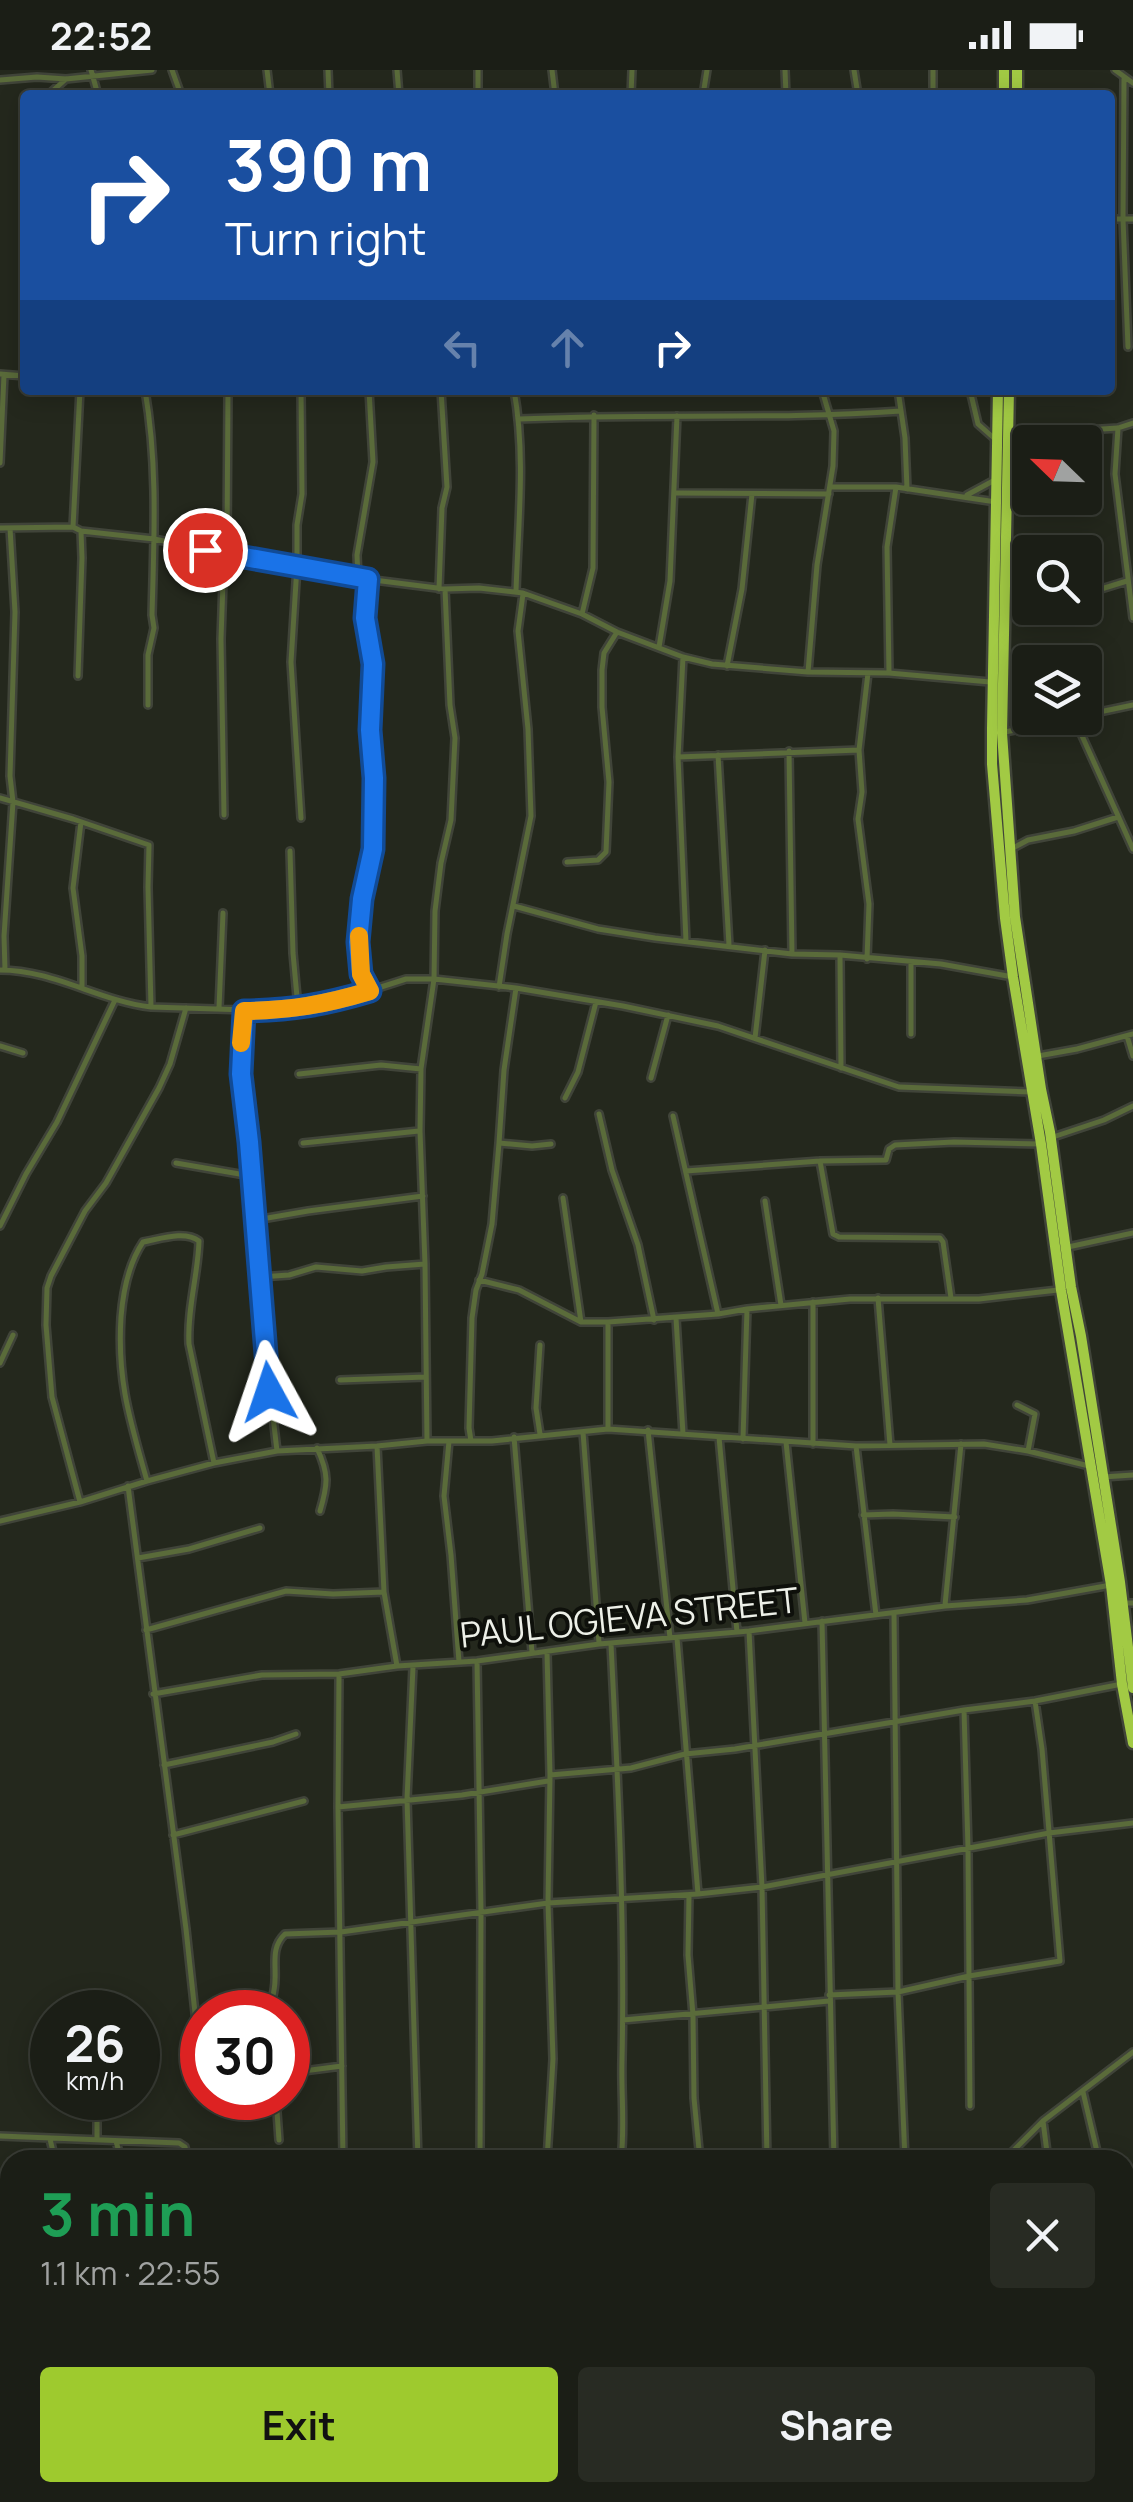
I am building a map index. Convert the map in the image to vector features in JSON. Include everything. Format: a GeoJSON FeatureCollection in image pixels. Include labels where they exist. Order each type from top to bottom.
{"type":"FeatureCollection","features":[{"type":"Feature","properties":{"kind":"highway"},"geometry":{"type":"LineString","coordinates":[[998,395],[1002,438],[1002,733],[1015,916],[1036,1056],[1061,1290],[1128,1686],[1133,1742]]}},
{"type":"Feature","properties":{"kind":"highway"},"geometry":{"type":"LineString","coordinates":[[1007,395],[996,480],[992,764],[1005,918],[1031,1092],[1046,1141],[1128,1603],[1128,1686]]}},
{"type":"Feature","properties":{"kind":"street"},"geometry":{"type":"LineString","coordinates":[[0,80],[15,74],[66,79],[91,73],[152,70]]}},
{"type":"Feature","properties":{"kind":"street"},"geometry":{"type":"LineString","coordinates":[[1115,70],[1133,83]]}},
{"type":"Feature","properties":{"kind":"street"},"geometry":{"type":"LineString","coordinates":[[1124,78],[1122,219],[1128,348]]}},
{"type":"Feature","properties":{"kind":"street"},"geometry":{"type":"LineString","coordinates":[[54,90],[66,79]]}},
{"type":"Feature","properties":{"kind":"street"},"geometry":{"type":"LineString","coordinates":[[1115,220],[1133,219]]}},
{"type":"Feature","properties":{"kind":"street"},"geometry":{"type":"LineString","coordinates":[[0,463],[2,375]]}},
{"type":"Feature","properties":{"kind":"street"},"geometry":{"type":"LineString","coordinates":[[72,527],[80,395]]}},
{"type":"Feature","properties":{"kind":"street"},"geometry":{"type":"LineString","coordinates":[[146,395],[156,490],[154,628],[148,655],[148,705]]}},
{"type":"Feature","properties":{"kind":"street"},"geometry":{"type":"LineString","coordinates":[[224,815],[221,639],[227,544],[228,395]]}},
{"type":"Feature","properties":{"kind":"street"},"geometry":{"type":"LineString","coordinates":[[301,395],[302,494],[296,525],[291,662],[301,818]]}},
{"type":"Feature","properties":{"kind":"street"},"geometry":{"type":"LineString","coordinates":[[358,578],[357,555],[373,462],[369,395]]}},
{"type":"Feature","properties":{"kind":"street"},"geometry":{"type":"LineString","coordinates":[[427,1441],[421,1069],[434,979],[435,911],[450,820],[455,738],[442,589],[442,508],[447,487],[441,395]]}},
{"type":"Feature","properties":{"kind":"street"},"geometry":{"type":"LineString","coordinates":[[499,987],[531,816],[528,729],[518,632],[520,419],[515,395]]}},
{"type":"Feature","properties":{"kind":"street"},"geometry":{"type":"LineString","coordinates":[[808,672],[834,431],[824,395]]}},
{"type":"Feature","properties":{"kind":"street"},"geometry":{"type":"LineString","coordinates":[[899,395],[907,489]]}},
{"type":"Feature","properties":{"kind":"street"},"geometry":{"type":"LineString","coordinates":[[971,395],[978,424],[1002,438],[1118,428],[1133,423]]}},
{"type":"Feature","properties":{"kind":"street"},"geometry":{"type":"LineString","coordinates":[[520,419],[830,416],[901,411]]}},
{"type":"Feature","properties":{"kind":"street"},"geometry":{"type":"LineString","coordinates":[[582,614],[593,568],[594,416]]}},
{"type":"Feature","properties":{"kind":"street"},"geometry":{"type":"LineString","coordinates":[[659,647],[670,581],[676,416]]}},
{"type":"Feature","properties":{"kind":"street"},"geometry":{"type":"LineString","coordinates":[[1118,428],[1115,474],[1133,618]]}},
{"type":"Feature","properties":{"kind":"street"},"geometry":{"type":"LineString","coordinates":[[965,496],[996,480]]}},
{"type":"Feature","properties":{"kind":"street"},"geometry":{"type":"LineString","coordinates":[[889,673],[887,547],[896,487]]}},
{"type":"Feature","properties":{"kind":"street"},"geometry":{"type":"LineString","coordinates":[[675,492],[752,494],[896,487],[997,503]]}},
{"type":"Feature","properties":{"kind":"street"},"geometry":{"type":"LineString","coordinates":[[727,666],[742,589],[752,494]]}},
{"type":"Feature","properties":{"kind":"street"},"geometry":{"type":"LineString","coordinates":[[0,528],[72,527],[358,578],[442,589],[519,592],[682,657],[727,666],[993,682]]}},
{"type":"Feature","properties":{"kind":"street"},"geometry":{"type":"LineString","coordinates":[[10,528],[15,612],[10,776],[13,802],[2,970],[45,976],[115,1000],[152,1007],[244,1011],[331,1003],[411,978],[516,988],[718,1026],[899,1088],[1031,1092]]}},
{"type":"Feature","properties":{"kind":"street"},"geometry":{"type":"LineString","coordinates":[[78,676],[81,531]]}},
{"type":"Feature","properties":{"kind":"street"},"geometry":{"type":"LineString","coordinates":[[368,579],[365,618],[373,664],[373,849],[358,942],[361,974],[370,991]]}},
{"type":"Feature","properties":{"kind":"street"},"geometry":{"type":"LineString","coordinates":[[1102,589],[1127,581]]}},
{"type":"Feature","properties":{"kind":"street"},"geometry":{"type":"LineString","coordinates":[[567,862],[598,860],[606,852],[609,782],[602,670],[604,654],[616,632]]}},
{"type":"Feature","properties":{"kind":"street"},"geometry":{"type":"LineString","coordinates":[[682,657],[678,756],[686,941]]}},
{"type":"Feature","properties":{"kind":"street"},"geometry":{"type":"LineString","coordinates":[[867,959],[868,904],[858,819],[862,792],[859,750],[868,674]]}},
{"type":"Feature","properties":{"kind":"street"},"geometry":{"type":"LineString","coordinates":[[1102,711],[1133,705]]}},
{"type":"Feature","properties":{"kind":"street"},"geometry":{"type":"LineString","coordinates":[[1002,733],[1012,731]]}},
{"type":"Feature","properties":{"kind":"street"},"geometry":{"type":"LineString","coordinates":[[1082,735],[1133,849]]}},
{"type":"Feature","properties":{"kind":"street"},"geometry":{"type":"LineString","coordinates":[[678,756],[859,750]]}},
{"type":"Feature","properties":{"kind":"street"},"geometry":{"type":"LineString","coordinates":[[789,751],[792,954]]}},
{"type":"Feature","properties":{"kind":"street"},"geometry":{"type":"LineString","coordinates":[[718,755],[729,945]]}},
{"type":"Feature","properties":{"kind":"street"},"geometry":{"type":"LineString","coordinates":[[0,798],[149,845],[152,1007]]}},
{"type":"Feature","properties":{"kind":"street"},"geometry":{"type":"LineString","coordinates":[[1009,850],[1028,840],[1118,817]]}},
{"type":"Feature","properties":{"kind":"street"},"geometry":{"type":"LineString","coordinates":[[81,822],[74,888],[82,987]]}},
{"type":"Feature","properties":{"kind":"street"},"geometry":{"type":"LineString","coordinates":[[290,851],[298,1008]]}},
{"type":"Feature","properties":{"kind":"street"},"geometry":{"type":"LineString","coordinates":[[514,906],[598,929],[792,954],[941,964],[1013,977]]}},
{"type":"Feature","properties":{"kind":"street"},"geometry":{"type":"LineString","coordinates":[[220,1008],[223,913]]}},
{"type":"Feature","properties":{"kind":"street"},"geometry":{"type":"LineString","coordinates":[[756,1038],[766,950]]}},
{"type":"Feature","properties":{"kind":"street"},"geometry":{"type":"LineString","coordinates":[[840,955],[841,1068]]}},
{"type":"Feature","properties":{"kind":"street"},"geometry":{"type":"LineString","coordinates":[[911,962],[911,1034]]}},
{"type":"Feature","properties":{"kind":"street"},"geometry":{"type":"LineString","coordinates":[[471,1441],[472,1318],[492,1224],[504,1070],[516,988]]}},
{"type":"Feature","properties":{"kind":"street"},"geometry":{"type":"LineString","coordinates":[[0,1226],[57,1122],[115,1000]]}},
{"type":"Feature","properties":{"kind":"street"},"geometry":{"type":"LineString","coordinates":[[565,1098],[578,1072],[596,1002]]}},
{"type":"Feature","properties":{"kind":"street"},"geometry":{"type":"LineString","coordinates":[[80,1502],[52,1397],[46,1325],[48,1288],[85,1211],[106,1183],[159,1088],[186,1008]]}},
{"type":"Feature","properties":{"kind":"street"},"geometry":{"type":"LineString","coordinates":[[244,1011],[241,1074],[277,1451]]}},
{"type":"Feature","properties":{"kind":"street"},"geometry":{"type":"LineString","coordinates":[[651,1078],[668,1016]]}},
{"type":"Feature","properties":{"kind":"street"},"geometry":{"type":"LineString","coordinates":[[1036,1056],[1130,1035],[1133,1056]]}},
{"type":"Feature","properties":{"kind":"street"},"geometry":{"type":"LineString","coordinates":[[0,1046],[24,1053]]}},
{"type":"Feature","properties":{"kind":"street"},"geometry":{"type":"LineString","coordinates":[[299,1074],[382,1064],[421,1069]]}},
{"type":"Feature","properties":{"kind":"street"},"geometry":{"type":"LineString","coordinates":[[686,1170],[886,1160],[889,1149],[895,1145],[1046,1141],[1133,1106]]}},
{"type":"Feature","properties":{"kind":"street"},"geometry":{"type":"LineString","coordinates":[[599,1114],[612,1170],[638,1245],[654,1320]]}},
{"type":"Feature","properties":{"kind":"street"},"geometry":{"type":"LineString","coordinates":[[673,1116],[718,1314]]}},
{"type":"Feature","properties":{"kind":"street"},"geometry":{"type":"LineString","coordinates":[[303,1142],[420,1131]]}},
{"type":"Feature","properties":{"kind":"street"},"geometry":{"type":"LineString","coordinates":[[499,1142],[551,1144]]}},
{"type":"Feature","properties":{"kind":"street"},"geometry":{"type":"LineString","coordinates":[[820,1161],[833,1234],[940,1238],[951,1298]]}},
{"type":"Feature","properties":{"kind":"street"},"geometry":{"type":"LineString","coordinates":[[176,1163],[251,1176]]}},
{"type":"Feature","properties":{"kind":"street"},"geometry":{"type":"LineString","coordinates":[[256,1220],[423,1196]]}},
{"type":"Feature","properties":{"kind":"street"},"geometry":{"type":"LineString","coordinates":[[563,1198],[581,1322]]}},
{"type":"Feature","properties":{"kind":"street"},"geometry":{"type":"LineString","coordinates":[[766,1201],[781,1306]]}},
{"type":"Feature","properties":{"kind":"street"},"geometry":{"type":"LineString","coordinates":[[1065,1247],[1133,1233]]}},
{"type":"Feature","properties":{"kind":"street"},"geometry":{"type":"LineString","coordinates":[[147,1480],[128,1416],[119,1359],[122,1302],[143,1242],[185,1235],[198,1241],[189,1344],[214,1463]]}},
{"type":"Feature","properties":{"kind":"street"},"geometry":{"type":"LineString","coordinates":[[260,1277],[289,1276],[316,1268],[362,1271],[425,1264]]}},
{"type":"Feature","properties":{"kind":"street"},"geometry":{"type":"LineString","coordinates":[[479,1280],[519,1290],[581,1322],[654,1320],[813,1302],[979,1298],[1061,1290]]}},
{"type":"Feature","properties":{"kind":"street"},"geometry":{"type":"LineString","coordinates":[[878,1298],[890,1445]]}},
{"type":"Feature","properties":{"kind":"street"},"geometry":{"type":"LineString","coordinates":[[813,1302],[813,1444]]}},
{"type":"Feature","properties":{"kind":"street"},"geometry":{"type":"LineString","coordinates":[[742,1439],[747,1309]]}},
{"type":"Feature","properties":{"kind":"street"},"geometry":{"type":"LineString","coordinates":[[676,1318],[683,1434]]}},
{"type":"Feature","properties":{"kind":"street"},"geometry":{"type":"LineString","coordinates":[[608,1322],[608,1429]]}},
{"type":"Feature","properties":{"kind":"street"},"geometry":{"type":"LineString","coordinates":[[0,1363],[13,1335]]}},
{"type":"Feature","properties":{"kind":"street"},"geometry":{"type":"LineString","coordinates":[[540,1345],[536,1408],[540,1434]]}},
{"type":"Feature","properties":{"kind":"street"},"geometry":{"type":"LineString","coordinates":[[340,1380],[426,1377]]}},
{"type":"Feature","properties":{"kind":"street"},"geometry":{"type":"LineString","coordinates":[[1017,1405],[1035,1414],[1028,1451]]}},
{"type":"Feature","properties":{"kind":"street"},"geometry":{"type":"LineString","coordinates":[[0,1521],[214,1463],[277,1451],[608,1429],[856,1446],[984,1444],[1092,1467]]}},
{"type":"Feature","properties":{"kind":"street"},"geometry":{"type":"LineString","coordinates":[[648,1430],[686,1754],[698,1894]]}},
{"type":"Feature","properties":{"kind":"street"},"geometry":{"type":"LineString","coordinates":[[583,1432],[600,1644]]}},
{"type":"Feature","properties":{"kind":"street"},"geometry":{"type":"LineString","coordinates":[[514,1437],[532,1652]]}},
{"type":"Feature","properties":{"kind":"street"},"geometry":{"type":"LineString","coordinates":[[719,1437],[737,1632]]}},
{"type":"Feature","properties":{"kind":"street"},"geometry":{"type":"LineString","coordinates":[[449,1442],[444,1496],[459,1662]]}},
{"type":"Feature","properties":{"kind":"street"},"geometry":{"type":"LineString","coordinates":[[786,1442],[805,1623]]}},
{"type":"Feature","properties":{"kind":"street"},"geometry":{"type":"LineString","coordinates":[[944,1606],[961,1444]]}},
{"type":"Feature","properties":{"kind":"street"},"geometry":{"type":"LineString","coordinates":[[377,1446],[384,1592],[397,1666]]}},
{"type":"Feature","properties":{"kind":"street"},"geometry":{"type":"LineString","coordinates":[[856,1446],[876,1615]]}},
{"type":"Feature","properties":{"kind":"street"},"geometry":{"type":"LineString","coordinates":[[317,1448],[328,1478],[320,1511]]}},
{"type":"Feature","properties":{"kind":"street"},"geometry":{"type":"LineString","coordinates":[[1104,1477],[1133,1475]]}},
{"type":"Feature","properties":{"kind":"street"},"geometry":{"type":"LineString","coordinates":[[128,1486],[191,1990]]}},
{"type":"Feature","properties":{"kind":"street"},"geometry":{"type":"LineString","coordinates":[[863,1515],[955,1518]]}},
{"type":"Feature","properties":{"kind":"street"},"geometry":{"type":"LineString","coordinates":[[138,1558],[189,1549],[260,1528]]}},
{"type":"Feature","properties":{"kind":"street","name":"PAUL OGIEVA STREET"},"geometry":{"type":"LineString","coordinates":[[154,1694],[262,1675],[339,1674],[478,1661],[600,1644],[1026,1600],[1110,1585]]}},
{"type":"Feature","properties":{"kind":"street"},"geometry":{"type":"LineString","coordinates":[[146,1630],[286,1590],[334,1594],[384,1592]]}},
{"type":"Feature","properties":{"kind":"street"},"geometry":{"type":"LineString","coordinates":[[894,1614],[898,1992],[905,2150]]}},
{"type":"Feature","properties":{"kind":"street"},"geometry":{"type":"LineString","coordinates":[[822,1621],[834,2150]]}},
{"type":"Feature","properties":{"kind":"street"},"geometry":{"type":"LineString","coordinates":[[748,1631],[762,1887],[767,2150]]}},
{"type":"Feature","properties":{"kind":"street"},"geometry":{"type":"LineString","coordinates":[[611,1644],[623,1899],[623,2150]]}},
{"type":"Feature","properties":{"kind":"street"},"geometry":{"type":"LineString","coordinates":[[546,1652],[553,2059],[548,2150]]}},
{"type":"Feature","properties":{"kind":"street"},"geometry":{"type":"LineString","coordinates":[[478,1661],[480,2150]]}},
{"type":"Feature","properties":{"kind":"street"},"geometry":{"type":"LineString","coordinates":[[413,1667],[407,1799],[418,2150]]}},
{"type":"Feature","properties":{"kind":"street"},"geometry":{"type":"LineString","coordinates":[[339,1674],[343,2150]]}},
{"type":"Feature","properties":{"kind":"street"},"geometry":{"type":"LineString","coordinates":[[338,1807],[442,1798],[631,1768],[686,1754],[1128,1686]]}},
{"type":"Feature","properties":{"kind":"street"},"geometry":{"type":"LineString","coordinates":[[622,2020],[693,2016],[898,1992],[1060,1961],[1035,1701]]}},
{"type":"Feature","properties":{"kind":"street"},"geometry":{"type":"LineString","coordinates":[[964,1710],[970,2106]]}},
{"type":"Feature","properties":{"kind":"street"},"geometry":{"type":"LineString","coordinates":[[164,1765],[296,1734]]}},
{"type":"Feature","properties":{"kind":"street"},"geometry":{"type":"LineString","coordinates":[[173,1836],[304,1801]]}},
{"type":"Feature","properties":{"kind":"street"},"geometry":{"type":"LineString","coordinates":[[274,1990],[274,1957],[281,1936],[294,1932],[341,1932],[548,1903],[762,1887],[1049,1832],[1133,1822]]}},
{"type":"Feature","properties":{"kind":"street"},"geometry":{"type":"LineString","coordinates":[[689,1895],[688,1955],[699,2150]]}},
{"type":"Feature","properties":{"kind":"street"},"geometry":{"type":"LineString","coordinates":[[1014,2150],[1042,2121],[1133,2052]]}},
{"type":"Feature","properties":{"kind":"street"},"geometry":{"type":"LineString","coordinates":[[310,2070],[342,2066]]}},
{"type":"Feature","properties":{"kind":"street"},"geometry":{"type":"LineString","coordinates":[[1083,2092],[1097,2150]]}},
{"type":"Feature","properties":{"kind":"street"},"geometry":{"type":"LineString","coordinates":[[97,2120],[97,2139]]}},
{"type":"Feature","properties":{"kind":"street"},"geometry":{"type":"LineString","coordinates":[[278,2120],[279,2140]]}},
{"type":"Feature","properties":{"kind":"street"},"geometry":{"type":"LineString","coordinates":[[1042,2121],[1046,2150]]}},
{"type":"Feature","properties":{"kind":"street"},"geometry":{"type":"LineString","coordinates":[[0,2136],[182,2144],[184,2150]]}},
{"type":"Feature","properties":{"kind":"street"},"geometry":{"type":"LineString","coordinates":[[50,2138],[53,2150]]}},
{"type":"Feature","properties":{"kind":"street"},"geometry":{"type":"LineString","coordinates":[[116,2141],[118,2150]]}},
{"type":"Feature","properties":{"kind":"slow traffic"},"geometry":{"type":"LineString","coordinates":[[241,1043],[244,1011],[284,1011],[370,991],[362,979],[359,936]]}},
{"type":"Feature","properties":{"kind":"route"},"geometry":{"type":"LineString","coordinates":[[205,550],[368,579],[365,618],[373,664],[373,849],[358,942],[362,979],[370,991],[284,1011],[244,1011],[241,1074],[269,1392]]}}]}
